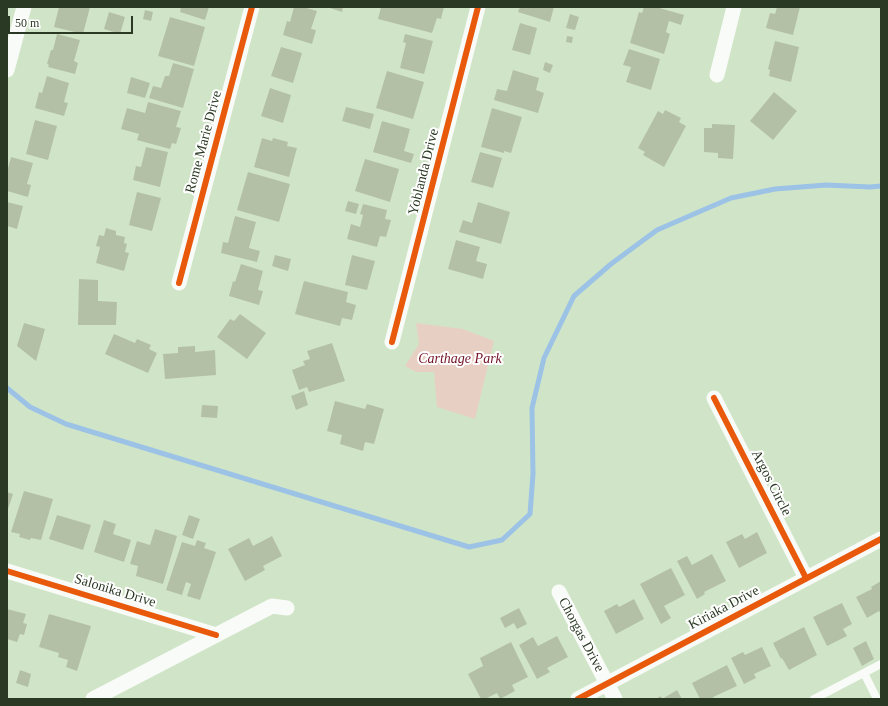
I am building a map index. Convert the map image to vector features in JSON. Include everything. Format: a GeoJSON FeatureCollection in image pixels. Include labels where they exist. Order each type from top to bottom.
{"type":"FeatureCollection","features":[{"type":"Feature","properties":{"kind":"street"},"geometry":{"type":"LineString","coordinates":[[7,70],[24,7]]}},
{"type":"Feature","properties":{"kind":"street","name":"Rome Marie Drive"},"geometry":{"type":"LineString","coordinates":[[179,283],[252,7]]}},
{"type":"Feature","properties":{"kind":"street","name":"Yoblanda Drive"},"geometry":{"type":"LineString","coordinates":[[392,342],[478,7]]}},
{"type":"Feature","properties":{"kind":"street"},"geometry":{"type":"LineString","coordinates":[[717,75],[734,7]]}},
{"type":"Feature","properties":{"kind":"street","name":"Argos Circle"},"geometry":{"type":"LineString","coordinates":[[714,398],[806,578]]}},
{"type":"Feature","properties":{"kind":"street","name":"Kiriaka Drive"},"geometry":{"type":"LineString","coordinates":[[578,699],[881,539]]}},
{"type":"Feature","properties":{"kind":"street","name":"Salonika Drive"},"geometry":{"type":"LineString","coordinates":[[7,571],[216,635]]}},
{"type":"Feature","properties":{"kind":"street","name":"Chorgas Drive"},"geometry":{"type":"LineString","coordinates":[[559,592],[615,699]]}},
{"type":"Feature","properties":{"kind":"street"},"geometry":{"type":"LineString","coordinates":[[93,699],[272,606],[287,608]]}},
{"type":"Feature","properties":{"kind":"lane"},"geometry":{"type":"LineString","coordinates":[[814,699],[881,664]]}},
{"type":"Feature","properties":{"kind":"lane"},"geometry":{"type":"LineString","coordinates":[[864,673],[877,699]]}},
{"type":"Feature","properties":{"kind":"green space","name":"Carthage Park"},"geometry":{"type":"Polygon","coordinates":[[[416,323],[463,329],[494,341],[475,419],[437,407],[434,372],[416,372],[405,366],[419,344],[416,323]]]}},
{"type":"Feature","properties":{"kind":"building"},"geometry":{"type":"Polygon","coordinates":[[[59,7],[90,7],[83,34],[54,27],[59,7]]]}},
{"type":"Feature","properties":{"kind":"building"},"geometry":{"type":"Polygon","coordinates":[[[181,7],[209,7],[205,20],[180,12],[181,7]]]}},
{"type":"Feature","properties":{"kind":"building"},"geometry":{"type":"Polygon","coordinates":[[[294,7],[303,7],[317,11],[311,29],[316,30],[312,44],[283,35],[287,21],[290,22],[294,7]]]}},
{"type":"Feature","properties":{"kind":"building"},"geometry":{"type":"Polygon","coordinates":[[[327,7],[343,7],[342,12],[327,7]]]}},
{"type":"Feature","properties":{"kind":"building"},"geometry":{"type":"Polygon","coordinates":[[[381,7],[444,7],[441,19],[437,18],[432,33],[378,19],[381,7]]]}},
{"type":"Feature","properties":{"kind":"building"},"geometry":{"type":"Polygon","coordinates":[[[520,7],[554,7],[550,22],[518,12],[520,7]]]}},
{"type":"Feature","properties":{"kind":"building"},"geometry":{"type":"Polygon","coordinates":[[[644,7],[656,7],[684,15],[681,25],[669,21],[666,32],[670,34],[664,54],[630,43],[639,12],[642,13],[644,7]]]}},
{"type":"Feature","properties":{"kind":"building"},"geometry":{"type":"Polygon","coordinates":[[[777,7],[800,7],[793,35],[766,28],[770,13],[775,14],[777,7]]]}},
{"type":"Feature","properties":{"kind":"building"},"geometry":{"type":"Polygon","coordinates":[[[145,10],[153,12],[151,21],[143,19],[145,10]]]}},
{"type":"Feature","properties":{"kind":"building"},"geometry":{"type":"Polygon","coordinates":[[[109,12],[125,17],[120,34],[104,29],[109,12]]]}},
{"type":"Feature","properties":{"kind":"building"},"geometry":{"type":"Polygon","coordinates":[[[570,14],[579,17],[575,30],[566,28],[570,14]]]}},
{"type":"Feature","properties":{"kind":"building"},"geometry":{"type":"Polygon","coordinates":[[[170,17],[205,27],[194,66],[158,56],[170,17]]]}},
{"type":"Feature","properties":{"kind":"building"},"geometry":{"type":"Polygon","coordinates":[[[520,23],[537,28],[530,55],[512,50],[520,23]]]}},
{"type":"Feature","properties":{"kind":"building"},"geometry":{"type":"Polygon","coordinates":[[[57,34],[80,40],[74,61],[78,63],[75,74],[48,67],[49,65],[47,64],[51,50],[53,50],[57,34]]]}},
{"type":"Feature","properties":{"kind":"building"},"geometry":{"type":"Polygon","coordinates":[[[405,34],[433,41],[424,74],[400,68],[406,43],[403,42],[405,34]]]}},
{"type":"Feature","properties":{"kind":"building"},"geometry":{"type":"Polygon","coordinates":[[[567,36],[573,37],[572,43],[566,42],[567,36]]]}},
{"type":"Feature","properties":{"kind":"building"},"geometry":{"type":"Polygon","coordinates":[[[775,41],[799,47],[791,82],[769,76],[770,70],[768,69],[775,41]]]}},
{"type":"Feature","properties":{"kind":"building"},"geometry":{"type":"Polygon","coordinates":[[[281,47],[302,53],[293,83],[271,76],[281,47]]]}},
{"type":"Feature","properties":{"kind":"building"},"geometry":{"type":"Polygon","coordinates":[[[629,49],[660,59],[651,90],[626,82],[631,67],[623,65],[629,49]]]}},
{"type":"Feature","properties":{"kind":"building"},"geometry":{"type":"Polygon","coordinates":[[[545,62],[553,65],[550,73],[543,70],[545,62]]]}},
{"type":"Feature","properties":{"kind":"building"},"geometry":{"type":"Polygon","coordinates":[[[173,63],[194,69],[183,108],[149,98],[153,86],[161,88],[165,76],[169,76],[173,63]]]}},
{"type":"Feature","properties":{"kind":"building"},"geometry":{"type":"Polygon","coordinates":[[[513,70],[539,78],[536,90],[544,93],[538,113],[494,100],[497,89],[507,91],[513,70]]]}},
{"type":"Feature","properties":{"kind":"building"},"geometry":{"type":"Polygon","coordinates":[[[387,71],[424,82],[413,119],[376,108],[387,71]]]}},
{"type":"Feature","properties":{"kind":"building"},"geometry":{"type":"Polygon","coordinates":[[[47,76],[69,83],[64,102],[68,103],[64,116],[35,108],[39,92],[42,93],[47,76]]]}},
{"type":"Feature","properties":{"kind":"building"},"geometry":{"type":"Polygon","coordinates":[[[131,77],[150,83],[145,98],[127,93],[131,77]]]}},
{"type":"Feature","properties":{"kind":"building"},"geometry":{"type":"Polygon","coordinates":[[[270,88],[291,95],[283,123],[261,116],[270,88]]]}},
{"type":"Feature","properties":{"kind":"building"},"geometry":{"type":"Polygon","coordinates":[[[774,92],[797,111],[773,140],[750,121],[774,92]]]}},
{"type":"Feature","properties":{"kind":"building"},"geometry":{"type":"Polygon","coordinates":[[[148,102],[181,111],[176,127],[181,128],[176,144],[172,143],[170,149],[137,140],[139,134],[121,129],[127,108],[145,113],[148,102]]]}},
{"type":"Feature","properties":{"kind":"building"},"geometry":{"type":"Polygon","coordinates":[[[346,107],[374,114],[370,129],[342,121],[346,107]]]}},
{"type":"Feature","properties":{"kind":"building"},"geometry":{"type":"Polygon","coordinates":[[[492,108],[522,117],[511,153],[504,151],[504,153],[481,147],[492,108]]]}},
{"type":"Feature","properties":{"kind":"building"},"geometry":{"type":"Polygon","coordinates":[[[665,110],[681,118],[679,122],[686,126],[664,167],[643,155],[645,152],[638,148],[658,111],[663,114],[665,110]]]}},
{"type":"Feature","properties":{"kind":"building"},"geometry":{"type":"Polygon","coordinates":[[[35,120],[57,126],[48,160],[26,154],[35,120]]]}},
{"type":"Feature","properties":{"kind":"building"},"geometry":{"type":"Polygon","coordinates":[[[382,121],[410,129],[404,151],[414,154],[411,163],[373,152],[382,121]]]}},
{"type":"Feature","properties":{"kind":"building"},"geometry":{"type":"Polygon","coordinates":[[[712,124],[735,125],[733,159],[718,158],[718,153],[704,152],[704,128],[712,128],[712,124]]]}},
{"type":"Feature","properties":{"kind":"building"},"geometry":{"type":"Polygon","coordinates":[[[262,138],[272,141],[273,138],[288,142],[287,146],[297,148],[289,177],[254,167],[262,138]]]}},
{"type":"Feature","properties":{"kind":"building"},"geometry":{"type":"Polygon","coordinates":[[[146,147],[168,152],[160,187],[133,180],[136,166],[141,167],[146,147]]]}},
{"type":"Feature","properties":{"kind":"building"},"geometry":{"type":"Polygon","coordinates":[[[480,152],[502,158],[493,188],[471,182],[480,152]]]}},
{"type":"Feature","properties":{"kind":"building"},"geometry":{"type":"Polygon","coordinates":[[[11,157],[33,163],[27,184],[31,185],[28,197],[7,191],[7,172],[11,157]]]}},
{"type":"Feature","properties":{"kind":"building"},"geometry":{"type":"Polygon","coordinates":[[[365,159],[399,169],[390,202],[355,191],[365,159]]]}},
{"type":"Feature","properties":{"kind":"building"},"geometry":{"type":"Polygon","coordinates":[[[248,172],[290,184],[279,222],[237,210],[248,172]]]}},
{"type":"Feature","properties":{"kind":"building"},"geometry":{"type":"Polygon","coordinates":[[[137,192],[161,198],[152,231],[129,225],[137,192]]]}},
{"type":"Feature","properties":{"kind":"building"},"geometry":{"type":"Polygon","coordinates":[[[348,201],[359,204],[356,214],[345,211],[348,201]]]}},
{"type":"Feature","properties":{"kind":"building"},"geometry":{"type":"Polygon","coordinates":[[[7,202],[23,206],[17,229],[7,226],[7,202]]]}},
{"type":"Feature","properties":{"kind":"building"},"geometry":{"type":"Polygon","coordinates":[[[478,202],[510,212],[501,244],[459,232],[463,220],[472,223],[478,202]]]}},
{"type":"Feature","properties":{"kind":"building"},"geometry":{"type":"Polygon","coordinates":[[[363,204],[387,210],[385,219],[391,220],[386,237],[380,236],[377,247],[347,239],[351,224],[360,227],[363,215],[360,214],[363,204]]]}},
{"type":"Feature","properties":{"kind":"building"},"geometry":{"type":"Polygon","coordinates":[[[235,216],[256,222],[249,248],[260,251],[257,262],[221,253],[223,242],[228,243],[235,216]]]}},
{"type":"Feature","properties":{"kind":"building"},"geometry":{"type":"Polygon","coordinates":[[[106,228],[116,231],[116,235],[125,237],[124,243],[127,244],[125,252],[129,253],[124,271],[96,263],[100,247],[96,246],[99,235],[104,236],[106,228]]]}},
{"type":"Feature","properties":{"kind":"building"},"geometry":{"type":"Polygon","coordinates":[[[456,240],[480,247],[476,261],[487,264],[483,279],[448,269],[456,240]]]}},
{"type":"Feature","properties":{"kind":"building"},"geometry":{"type":"Polygon","coordinates":[[[275,255],[291,259],[288,271],[272,266],[275,255]]]}},
{"type":"Feature","properties":{"kind":"building"},"geometry":{"type":"Polygon","coordinates":[[[352,255],[375,261],[367,290],[345,285],[352,255]]]}},
{"type":"Feature","properties":{"kind":"building"},"geometry":{"type":"Polygon","coordinates":[[[241,264],[263,271],[258,290],[263,291],[259,305],[229,296],[233,281],[235,282],[241,264]]]}},
{"type":"Feature","properties":{"kind":"building"},"geometry":{"type":"Polygon","coordinates":[[[79,279],[98,280],[98,301],[117,302],[116,325],[78,325],[79,279]]]}},
{"type":"Feature","properties":{"kind":"building"},"geometry":{"type":"Polygon","coordinates":[[[304,281],[348,292],[346,302],[356,305],[352,320],[342,318],[340,326],[295,314],[304,281]]]}},
{"type":"Feature","properties":{"kind":"building"},"geometry":{"type":"Polygon","coordinates":[[[240,314],[266,333],[247,359],[217,337],[230,319],[234,321],[240,314]]]}},
{"type":"Feature","properties":{"kind":"building"},"geometry":{"type":"Polygon","coordinates":[[[24,323],[45,329],[36,361],[17,346],[24,323]]]}},
{"type":"Feature","properties":{"kind":"building"},"geometry":{"type":"Polygon","coordinates":[[[114,334],[135,343],[137,339],[151,345],[149,349],[157,353],[148,373],[105,354],[114,334]]]}},
{"type":"Feature","properties":{"kind":"building"},"geometry":{"type":"Polygon","coordinates":[[[332,343],[345,381],[309,392],[307,387],[299,390],[292,370],[305,365],[303,361],[310,359],[307,351],[332,343]]]}},
{"type":"Feature","properties":{"kind":"building"},"geometry":{"type":"Polygon","coordinates":[[[195,346],[195,352],[215,350],[216,375],[165,379],[163,354],[178,353],[178,347],[195,346]]]}},
{"type":"Feature","properties":{"kind":"building"},"geometry":{"type":"Polygon","coordinates":[[[304,391],[308,405],[296,410],[291,396],[304,391]]]}},
{"type":"Feature","properties":{"kind":"building"},"geometry":{"type":"Polygon","coordinates":[[[335,401],[365,409],[367,404],[384,409],[374,444],[365,442],[363,451],[340,444],[342,435],[327,431],[335,401]]]}},
{"type":"Feature","properties":{"kind":"building"},"geometry":{"type":"Polygon","coordinates":[[[202,405],[218,406],[217,418],[201,417],[202,405]]]}},
{"type":"Feature","properties":{"kind":"building"},"geometry":{"type":"Polygon","coordinates":[[[24,491],[53,499],[41,540],[31,538],[30,540],[19,537],[20,534],[11,532],[24,491]]]}},
{"type":"Feature","properties":{"kind":"building"},"geometry":{"type":"Polygon","coordinates":[[[7,492],[13,494],[7,512],[7,492]]]}},
{"type":"Feature","properties":{"kind":"building"},"geometry":{"type":"Polygon","coordinates":[[[57,515],[91,525],[83,550],[49,539],[57,515]]]}},
{"type":"Feature","properties":{"kind":"building"},"geometry":{"type":"Polygon","coordinates":[[[189,515],[200,519],[193,539],[182,535],[189,515]]]}},
{"type":"Feature","properties":{"kind":"building"},"geometry":{"type":"Polygon","coordinates":[[[104,520],[116,524],[113,534],[131,540],[124,562],[94,552],[104,520]]]}},
{"type":"Feature","properties":{"kind":"building"},"geometry":{"type":"Polygon","coordinates":[[[155,529],[177,536],[163,584],[136,576],[138,566],[130,564],[137,541],[150,545],[155,529]]]}},
{"type":"Feature","properties":{"kind":"building"},"geometry":{"type":"Polygon","coordinates":[[[757,532],[767,553],[739,568],[726,542],[742,534],[745,539],[757,532]]]}},
{"type":"Feature","properties":{"kind":"building"},"geometry":{"type":"Polygon","coordinates":[[[272,536],[282,556],[263,566],[265,570],[245,581],[228,549],[249,538],[253,546],[272,536]]]}},
{"type":"Feature","properties":{"kind":"building"},"geometry":{"type":"Polygon","coordinates":[[[197,540],[206,543],[204,548],[216,552],[200,600],[187,596],[191,584],[186,582],[182,595],[166,590],[182,542],[195,546],[197,540]]]}},
{"type":"Feature","properties":{"kind":"building"},"geometry":{"type":"Polygon","coordinates":[[[712,554],[726,581],[704,592],[705,594],[697,599],[677,561],[687,556],[692,565],[712,554]]]}},
{"type":"Feature","properties":{"kind":"building"},"geometry":{"type":"Polygon","coordinates":[[[671,568],[685,595],[664,606],[671,618],[661,624],[640,584],[671,568]]]}},
{"type":"Feature","properties":{"kind":"building"},"geometry":{"type":"Polygon","coordinates":[[[881,581],[881,614],[879,611],[867,618],[856,597],[872,589],[871,587],[881,581]]]}},
{"type":"Feature","properties":{"kind":"building"},"geometry":{"type":"Polygon","coordinates":[[[634,599],[644,619],[616,634],[604,611],[617,604],[619,607],[634,599]]]}},
{"type":"Feature","properties":{"kind":"building"},"geometry":{"type":"Polygon","coordinates":[[[842,603],[852,624],[843,629],[847,636],[827,646],[813,617],[842,603]]]}},
{"type":"Feature","properties":{"kind":"building"},"geometry":{"type":"Polygon","coordinates":[[[519,608],[527,624],[517,629],[514,623],[505,628],[500,618],[519,608]]]}},
{"type":"Feature","properties":{"kind":"building"},"geometry":{"type":"Polygon","coordinates":[[[7,609],[26,614],[23,623],[27,624],[24,635],[20,634],[17,642],[7,639],[7,609]]]}},
{"type":"Feature","properties":{"kind":"building"},"geometry":{"type":"Polygon","coordinates":[[[49,614],[91,626],[77,671],[66,667],[68,660],[58,657],[59,653],[39,647],[49,614]]]}},
{"type":"Feature","properties":{"kind":"building"},"geometry":{"type":"Polygon","coordinates":[[[804,627],[817,655],[789,670],[782,658],[781,659],[773,643],[804,627]]]}},
{"type":"Feature","properties":{"kind":"building"},"geometry":{"type":"Polygon","coordinates":[[[557,636],[568,657],[547,668],[550,672],[537,679],[519,645],[533,637],[538,646],[557,636]]]}},
{"type":"Feature","properties":{"kind":"building"},"geometry":{"type":"Polygon","coordinates":[[[866,641],[874,659],[862,666],[853,648],[866,641]]]}},
{"type":"Feature","properties":{"kind":"building"},"geometry":{"type":"Polygon","coordinates":[[[511,642],[528,677],[512,685],[515,691],[500,699],[497,693],[485,699],[481,699],[468,674],[483,666],[480,658],[511,642]]]}},
{"type":"Feature","properties":{"kind":"building"},"geometry":{"type":"Polygon","coordinates":[[[762,647],[771,666],[754,674],[756,678],[744,684],[731,658],[743,652],[745,655],[762,647]]]}},
{"type":"Feature","properties":{"kind":"building"},"geometry":{"type":"Polygon","coordinates":[[[727,665],[737,686],[713,697],[714,699],[700,699],[692,683],[727,665]]]}},
{"type":"Feature","properties":{"kind":"building"},"geometry":{"type":"Polygon","coordinates":[[[20,670],[31,674],[28,687],[16,683],[20,670]]]}},
{"type":"Feature","properties":{"kind":"building"},"geometry":{"type":"Polygon","coordinates":[[[677,690],[682,699],[662,699],[677,690]]]}},
{"type":"Feature","properties":{"kind":"building"},"geometry":{"type":"Polygon","coordinates":[[[661,696],[662,699],[655,699],[661,696]]]}},
{"type":"Feature","properties":{"kind":"waterway"},"geometry":{"type":"LineString","coordinates":[[7,388],[30,407],[66,424],[469,547],[502,540],[530,514],[533,474],[532,408],[544,358],[574,296],[611,264],[657,230],[731,198],[775,189],[826,185],[881,186]]}},
{"type":"Feature","properties":{"kind":"cycle path"},"geometry":{"type":"LineString","coordinates":[[179,283],[252,7]]}},
{"type":"Feature","properties":{"kind":"cycle path"},"geometry":{"type":"LineString","coordinates":[[392,342],[478,7]]}},
{"type":"Feature","properties":{"kind":"cycle path"},"geometry":{"type":"LineString","coordinates":[[714,398],[806,578]]}},
{"type":"Feature","properties":{"kind":"cycle path"},"geometry":{"type":"LineString","coordinates":[[578,699],[881,539]]}},
{"type":"Feature","properties":{"kind":"cycle path"},"geometry":{"type":"LineString","coordinates":[[7,571],[216,635]]}}]}
